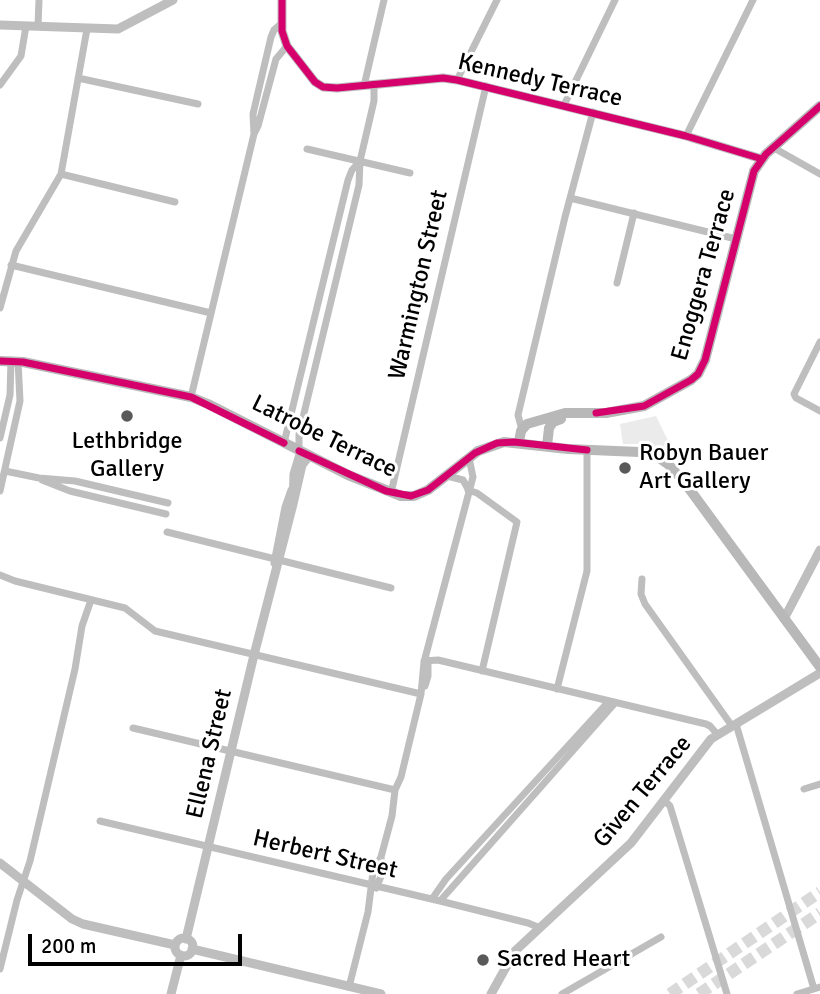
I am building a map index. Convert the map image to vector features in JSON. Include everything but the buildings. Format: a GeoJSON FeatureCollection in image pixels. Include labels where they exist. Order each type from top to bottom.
{"type":"FeatureCollection","features":[{"type":"Feature","properties":{"kind":"main road","name":"Enoggera Terrace"},"geometry":{"type":"LineString","coordinates":[[547,441],[549,428],[556,421],[644,405],[682,386],[698,374],[705,360],[752,176],[762,159],[820,106]]}},
{"type":"Feature","properties":{"kind":"main road","name":"Latrobe Terrace"},"geometry":{"type":"LineString","coordinates":[[10,363],[191,397],[303,453],[391,493],[404,496],[420,494],[493,444],[547,441],[587,450],[646,452],[658,456],[691,490],[820,667]]}},
{"type":"Feature","properties":{"kind":"main road","name":"Enoggera Terrace"},"geometry":{"type":"LineString","coordinates":[[522,430],[525,425],[565,413],[596,413]]}},
{"type":"Feature","properties":{"kind":"main road"},"geometry":{"type":"LineString","coordinates":[[532,423],[542,426],[547,441]]}},
{"type":"Feature","properties":{"kind":"main road"},"geometry":{"type":"LineString","coordinates":[[519,442],[522,430]]}},
{"type":"Feature","properties":{"kind":"street"},"geometry":{"type":"LineString","coordinates":[[38,0],[38,26]]}},
{"type":"Feature","properties":{"kind":"street"},"geometry":{"type":"LineString","coordinates":[[0,25],[118,29],[173,0]]}},
{"type":"Feature","properties":{"kind":"street","name":"Kennedy Terrace"},"geometry":{"type":"LineString","coordinates":[[282,0],[283,38],[287,47],[319,86],[330,88],[443,78],[457,80],[686,136],[762,159]]}},
{"type":"Feature","properties":{"kind":"street"},"geometry":{"type":"LineString","coordinates":[[303,453],[299,434],[359,185],[360,162],[373,107],[369,85],[384,0]]}},
{"type":"Feature","properties":{"kind":"street"},"geometry":{"type":"LineString","coordinates":[[457,80],[497,0]]}},
{"type":"Feature","properties":{"kind":"street"},"geometry":{"type":"LineString","coordinates":[[564,105],[615,0]]}},
{"type":"Feature","properties":{"kind":"street"},"geometry":{"type":"LineString","coordinates":[[686,136],[753,0]]}},
{"type":"Feature","properties":{"kind":"street"},"geometry":{"type":"LineString","coordinates":[[254,134],[253,114],[271,37],[282,23]]}},
{"type":"Feature","properties":{"kind":"street"},"geometry":{"type":"LineString","coordinates":[[0,85],[21,56],[26,26]]}},
{"type":"Feature","properties":{"kind":"street"},"geometry":{"type":"LineString","coordinates":[[0,308],[19,245],[61,174],[87,29]]}},
{"type":"Feature","properties":{"kind":"street"},"geometry":{"type":"LineString","coordinates":[[191,397],[254,134],[276,59],[287,47]]}},
{"type":"Feature","properties":{"kind":"street"},"geometry":{"type":"LineString","coordinates":[[78,78],[198,104]]}},
{"type":"Feature","properties":{"kind":"street","name":"Warmington Street"},"geometry":{"type":"LineString","coordinates":[[391,493],[486,86]]}},
{"type":"Feature","properties":{"kind":"street"},"geometry":{"type":"LineString","coordinates":[[522,430],[518,417],[593,112]]}},
{"type":"Feature","properties":{"kind":"street"},"geometry":{"type":"LineString","coordinates":[[774,148],[820,174]]}},
{"type":"Feature","properties":{"kind":"street"},"geometry":{"type":"LineString","coordinates":[[307,149],[410,173]]}},
{"type":"Feature","properties":{"kind":"street"},"geometry":{"type":"LineString","coordinates":[[284,443],[350,174],[360,162]]}},
{"type":"Feature","properties":{"kind":"street"},"geometry":{"type":"LineString","coordinates":[[61,174],[175,202]]}},
{"type":"Feature","properties":{"kind":"street"},"geometry":{"type":"LineString","coordinates":[[570,198],[736,239]]}},
{"type":"Feature","properties":{"kind":"street"},"geometry":{"type":"LineString","coordinates":[[617,283],[634,214]]}},
{"type":"Feature","properties":{"kind":"street"},"geometry":{"type":"LineString","coordinates":[[333,245],[343,248]]}},
{"type":"Feature","properties":{"kind":"street"},"geometry":{"type":"LineString","coordinates":[[11,265],[211,313]]}},
{"type":"Feature","properties":{"kind":"street"},"geometry":{"type":"LineString","coordinates":[[820,342],[794,392],[796,398],[820,411]]}},
{"type":"Feature","properties":{"kind":"street"},"geometry":{"type":"LineString","coordinates":[[308,349],[319,352]]}},
{"type":"Feature","properties":{"kind":"street"},"geometry":{"type":"LineString","coordinates":[[0,491],[20,401],[18,379],[10,363]]}},
{"type":"Feature","properties":{"kind":"street"},"geometry":{"type":"LineString","coordinates":[[0,438],[10,395],[10,363]]}},
{"type":"Feature","properties":{"kind":"street"},"geometry":{"type":"LineString","coordinates":[[10,395],[18,379]]}},
{"type":"Feature","properties":{"kind":"street"},"geometry":{"type":"LineString","coordinates":[[521,408],[524,418],[532,423]]}},
{"type":"Feature","properties":{"kind":"street"},"geometry":{"type":"LineString","coordinates":[[557,689],[587,571],[587,450]]}},
{"type":"Feature","properties":{"kind":"street","name":"Ellena Street"},"geometry":{"type":"LineString","coordinates":[[186,939],[274,578],[294,477],[303,453]]}},
{"type":"Feature","properties":{"kind":"street","name":"Ellena Street"},"geometry":{"type":"LineString","coordinates":[[277,560],[293,504],[303,453]]}},
{"type":"Feature","properties":{"kind":"street"},"geometry":{"type":"LineString","coordinates":[[349,987],[374,886],[382,874],[381,857],[394,808],[395,790],[401,777],[421,694],[427,680],[426,661],[473,475],[469,458]]}},
{"type":"Feature","properties":{"kind":"street"},"geometry":{"type":"LineString","coordinates":[[5,471],[72,481],[169,503]]}},
{"type":"Feature","properties":{"kind":"street"},"geometry":{"type":"LineString","coordinates":[[447,476],[463,480],[468,490],[489,501],[517,522],[482,671]]}},
{"type":"Feature","properties":{"kind":"street","name":"Ellena Street"},"geometry":{"type":"LineString","coordinates":[[293,504],[294,477]]}},
{"type":"Feature","properties":{"kind":"street"},"geometry":{"type":"LineString","coordinates":[[39,478],[70,491],[166,514]]}},
{"type":"Feature","properties":{"kind":"street"},"geometry":{"type":"LineString","coordinates":[[167,533],[391,588]]}},
{"type":"Feature","properties":{"kind":"street"},"geometry":{"type":"LineString","coordinates":[[784,619],[820,550]]}},
{"type":"Feature","properties":{"kind":"street"},"geometry":{"type":"LineString","coordinates":[[0,575],[125,608],[154,631],[421,694]]}},
{"type":"Feature","properties":{"kind":"street"},"geometry":{"type":"LineString","coordinates":[[642,579],[640,590],[645,604],[734,725],[817,988],[797,994]]}},
{"type":"Feature","properties":{"kind":"street"},"geometry":{"type":"LineString","coordinates":[[0,582],[15,581]]}},
{"type":"Feature","properties":{"kind":"street"},"geometry":{"type":"LineString","coordinates":[[0,969],[75,669],[79,637],[91,600]]}},
{"type":"Feature","properties":{"kind":"street"},"geometry":{"type":"LineString","coordinates":[[426,661],[438,660],[706,724],[718,735]]}},
{"type":"Feature","properties":{"kind":"street","name":"Given Terrace"},"geometry":{"type":"LineString","coordinates":[[491,994],[515,951],[631,843],[706,745],[820,673]]}},
{"type":"Feature","properties":{"kind":"street"},"geometry":{"type":"LineString","coordinates":[[436,900],[612,702]]}},
{"type":"Feature","properties":{"kind":"street"},"geometry":{"type":"LineString","coordinates":[[133,727],[395,790]]}},
{"type":"Feature","properties":{"kind":"street"},"geometry":{"type":"LineString","coordinates":[[804,789],[820,784]]}},
{"type":"Feature","properties":{"kind":"street"},"geometry":{"type":"LineString","coordinates":[[665,801],[670,806],[727,994]]}},
{"type":"Feature","properties":{"kind":"street","name":"Herbert Street"},"geometry":{"type":"LineString","coordinates":[[100,821],[436,900],[540,928]]}},
{"type":"Feature","properties":{"kind":"street"},"geometry":{"type":"LineString","coordinates":[[0,863],[72,919],[83,924],[176,945]]}},
{"type":"Feature","properties":{"kind":"street"},"geometry":{"type":"LineString","coordinates":[[562,994],[661,937]]}},
{"type":"Feature","properties":{"kind":"street"},"geometry":{"type":"LineString","coordinates":[[181,939],[186,939],[191,942],[192,949],[187,955],[181,955],[177,952],[176,945],[181,939]]}},
{"type":"Feature","properties":{"kind":"street"},"geometry":{"type":"LineString","coordinates":[[192,949],[381,994]]}},
{"type":"Feature","properties":{"kind":"street"},"geometry":{"type":"LineString","coordinates":[[171,994],[181,955]]}},
{"type":"Feature","properties":{"kind":"shaded area"},"geometry":{"type":"Polygon","coordinates":[[[656,416],[674,453],[642,444],[623,444],[620,424],[656,416]]]}},
{"type":"Feature","properties":{"kind":"tunnel"},"geometry":{"type":"LineString","coordinates":[[670,994],[820,892]]}},
{"type":"Feature","properties":{"kind":"tunnel"},"geometry":{"type":"LineString","coordinates":[[699,994],[820,913]]}},
{"type":"Feature","properties":{"kind":"cycle path"},"geometry":{"type":"LineString","coordinates":[[282,0],[282,31],[287,46],[315,82],[323,87],[443,78],[457,80],[686,136],[762,159]]}},
{"type":"Feature","properties":{"kind":"cycle path"},"geometry":{"type":"LineString","coordinates":[[596,413],[644,406],[698,374],[705,360],[754,171],[766,154],[820,106]]}},
{"type":"Feature","properties":{"kind":"cycle path"},"geometry":{"type":"LineString","coordinates":[[0,361],[23,362],[191,397],[284,443]]}},
{"type":"Feature","properties":{"kind":"cycle path"},"geometry":{"type":"LineString","coordinates":[[299,451],[386,491],[411,496],[428,490],[475,453],[497,443],[514,442],[587,450]]}},
{"type":"Feature","properties":{"kind":"place","name":"Lethbridge Gallery"},"geometry":{"type":"Point","coordinates":[127,416]}},
{"type":"Feature","properties":{"kind":"place","name":"Robyn Bauer Art Gallery"},"geometry":{"type":"Point","coordinates":[625,468]}},
{"type":"Feature","properties":{"kind":"place","name":"Sacred Heart"},"geometry":{"type":"Point","coordinates":[483,960]}}]}
